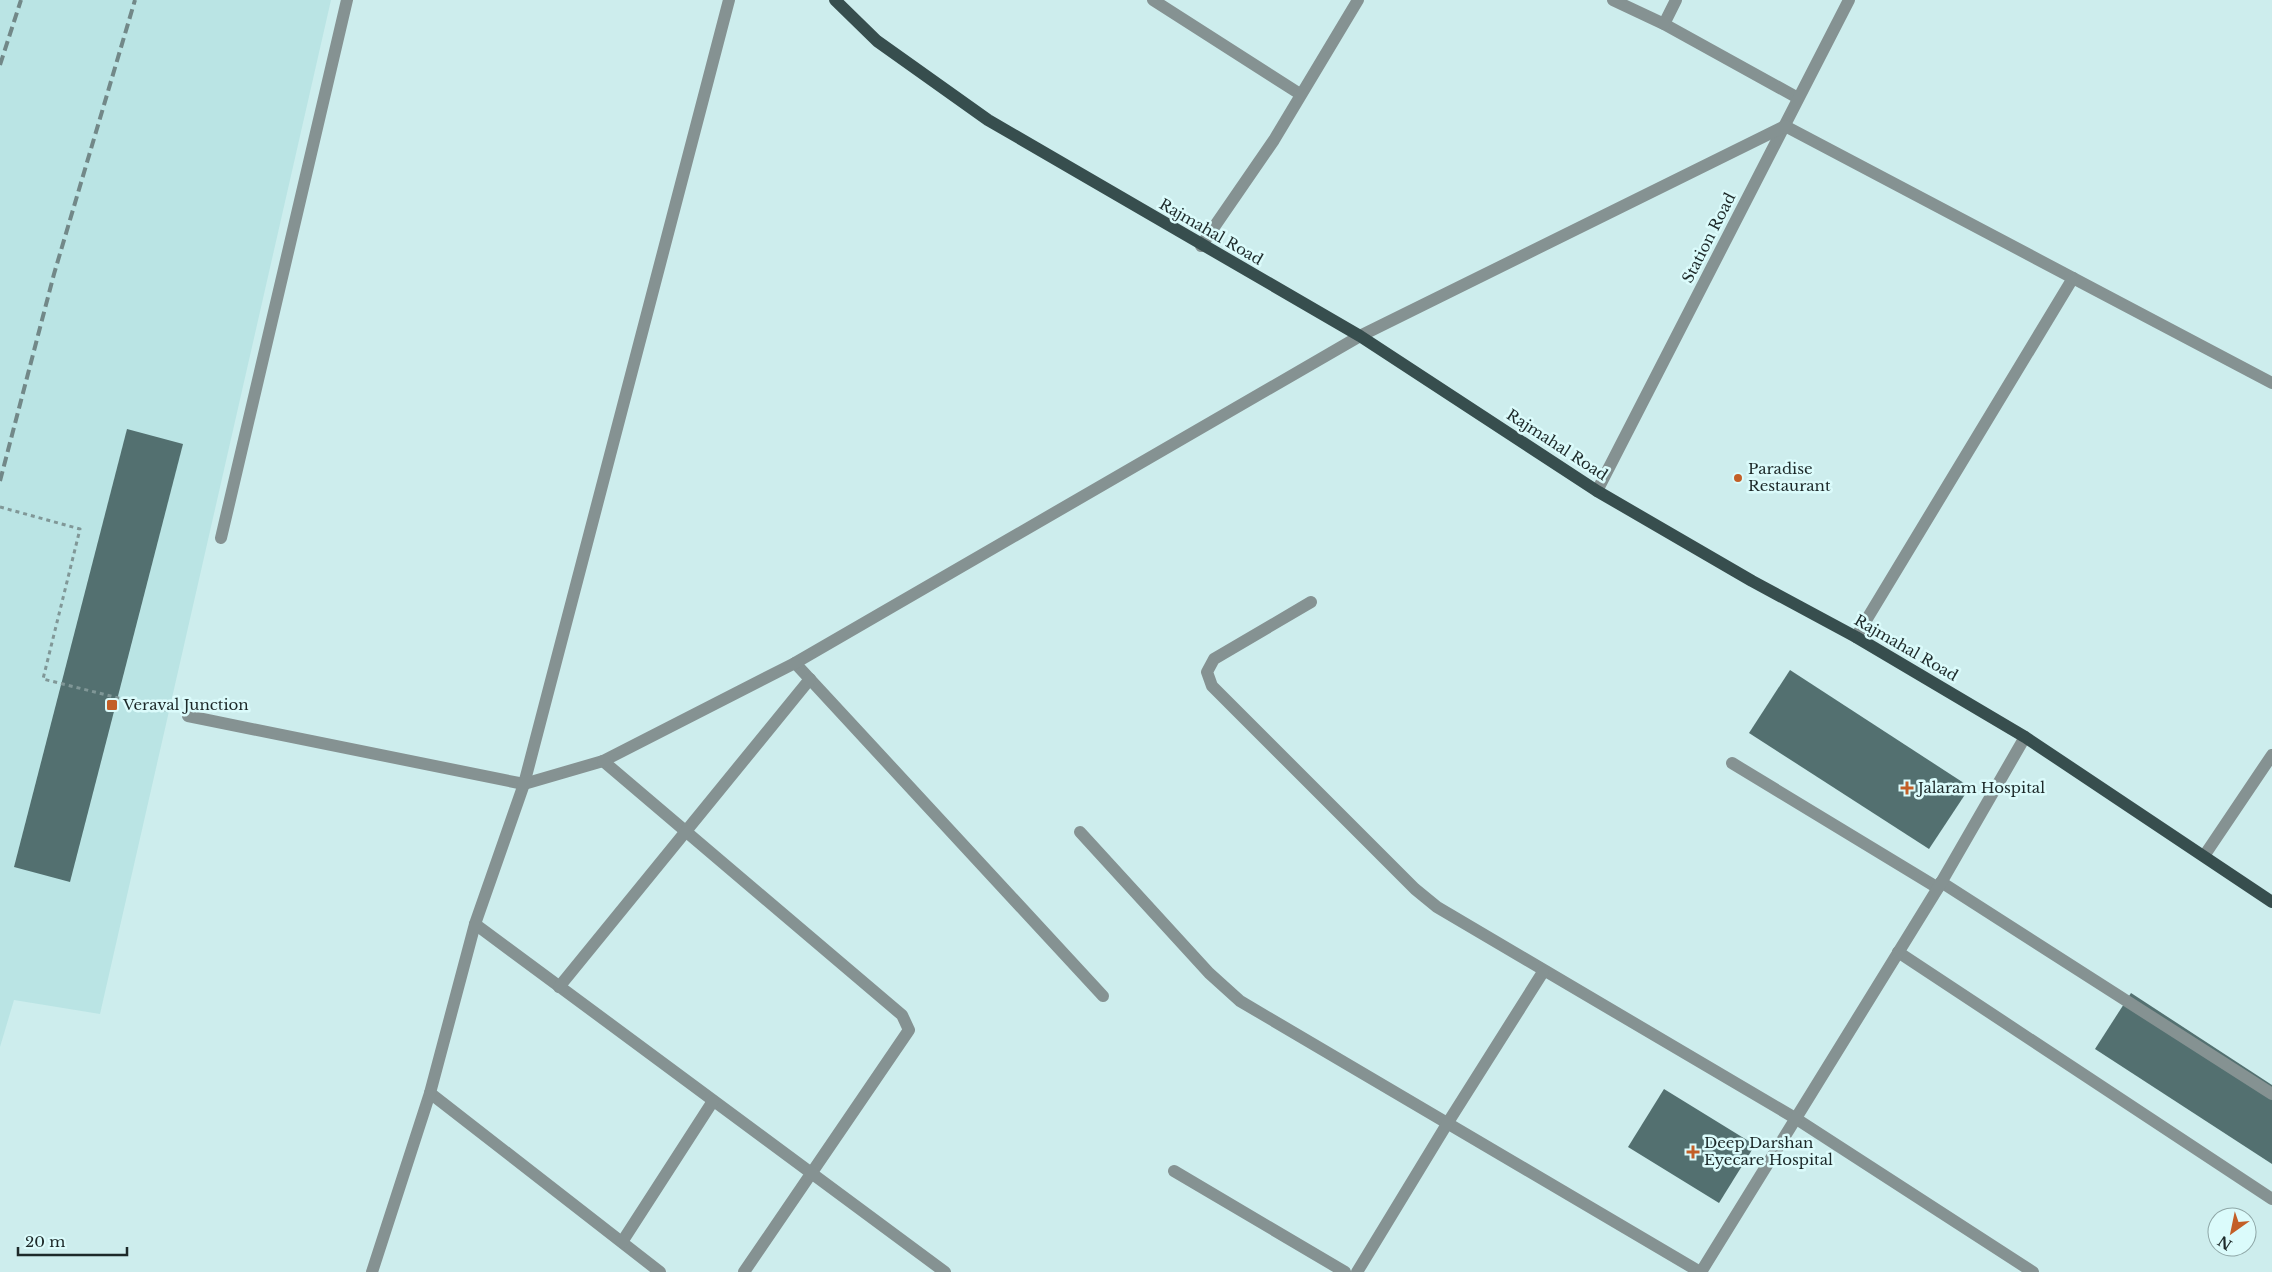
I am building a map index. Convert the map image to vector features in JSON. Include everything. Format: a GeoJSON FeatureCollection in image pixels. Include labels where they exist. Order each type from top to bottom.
{"type":"FeatureCollection","features":[{"type":"Feature","properties":{"kind":"main road","name":"Rajmahal Road"},"geometry":{"type":"LineString","coordinates":[[835,0],[877,41],[988,120],[1201,246],[1360,336],[1597,491],[1752,581],[1856,637],[2025,737],[2272,902]]}},
{"type":"Feature","properties":{"kind":"street"},"geometry":{"type":"LineString","coordinates":[[221,538],[347,0]]}},
{"type":"Feature","properties":{"kind":"street"},"geometry":{"type":"LineString","coordinates":[[372,1272],[430,1094],[475,924],[524,784],[728,0]]}},
{"type":"Feature","properties":{"kind":"street"},"geometry":{"type":"LineString","coordinates":[[1153,0],[1300,94]]}},
{"type":"Feature","properties":{"kind":"street"},"geometry":{"type":"LineString","coordinates":[[1201,246],[1274,140],[1358,0]]}},
{"type":"Feature","properties":{"kind":"street"},"geometry":{"type":"LineString","coordinates":[[1613,0],[1664,24],[1798,98]]}},
{"type":"Feature","properties":{"kind":"street"},"geometry":{"type":"LineString","coordinates":[[1664,24],[1676,0]]}},
{"type":"Feature","properties":{"kind":"street","name":"Station Road"},"geometry":{"type":"LineString","coordinates":[[1597,491],[1849,0]]}},
{"type":"Feature","properties":{"kind":"street"},"geometry":{"type":"LineString","coordinates":[[188,716],[524,784],[603,761],[795,663],[1360,336],[1785,126],[2272,383]]}},
{"type":"Feature","properties":{"kind":"street"},"geometry":{"type":"LineString","coordinates":[[1856,637],[2073,278]]}},
{"type":"Feature","properties":{"kind":"street"},"geometry":{"type":"LineString","coordinates":[[1310,602],[1214,659],[1207,672],[1212,686],[1415,889],[1437,908],[1795,1118],[2033,1272]]}},
{"type":"Feature","properties":{"kind":"street"},"geometry":{"type":"LineString","coordinates":[[795,663],[1103,996]]}},
{"type":"Feature","properties":{"kind":"street"},"geometry":{"type":"LineString","coordinates":[[559,986],[810,679]]}},
{"type":"Feature","properties":{"kind":"street"},"geometry":{"type":"LineString","coordinates":[[1080,832],[1210,973],[1240,1001],[1700,1272],[1939,885],[2025,737]]}},
{"type":"Feature","properties":{"kind":"street"},"geometry":{"type":"LineString","coordinates":[[2204,856],[2272,755]]}},
{"type":"Feature","properties":{"kind":"street"},"geometry":{"type":"LineString","coordinates":[[603,761],[902,1015],[909,1030],[744,1272]]}},
{"type":"Feature","properties":{"kind":"street"},"geometry":{"type":"LineString","coordinates":[[1732,763],[1939,885],[2272,1094]]}},
{"type":"Feature","properties":{"kind":"street"},"geometry":{"type":"LineString","coordinates":[[475,924],[945,1272]]}},
{"type":"Feature","properties":{"kind":"street"},"geometry":{"type":"LineString","coordinates":[[1898,952],[2272,1200]]}},
{"type":"Feature","properties":{"kind":"street"},"geometry":{"type":"LineString","coordinates":[[1358,1272],[1447,1124],[1544,972]]}},
{"type":"Feature","properties":{"kind":"street"},"geometry":{"type":"LineString","coordinates":[[430,1094],[660,1272]]}},
{"type":"Feature","properties":{"kind":"street"},"geometry":{"type":"LineString","coordinates":[[622,1242],[713,1101]]}},
{"type":"Feature","properties":{"kind":"street"},"geometry":{"type":"LineString","coordinates":[[1174,1171],[1345,1272]]}},
{"type":"Feature","properties":{"kind":"path"},"geometry":{"type":"LineString","coordinates":[[0,507],[80,529],[43,679],[188,716]]}},
{"type":"Feature","properties":{"kind":"shaded area"},"geometry":{"type":"Polygon","coordinates":[[[0,0],[331,0],[100,1014],[14,1000],[0,1047],[0,0]]]}},
{"type":"Feature","properties":{"kind":"building"},"geometry":{"type":"Polygon","coordinates":[[[127,429],[183,444],[70,882],[14,867],[127,429]]]}},
{"type":"Feature","properties":{"kind":"building"},"geometry":{"type":"Polygon","coordinates":[[[1790,670],[1970,787],[1929,849],[1749,733],[1790,670]]]}},
{"type":"Feature","properties":{"kind":"building"},"geometry":{"type":"Polygon","coordinates":[[[2131,993],[2272,1085],[2272,1164],[2095,1049],[2131,993]]]}},
{"type":"Feature","properties":{"kind":"building"},"geometry":{"type":"Polygon","coordinates":[[[1664,1089],[1755,1145],[1719,1203],[1628,1147],[1664,1089]]]}},
{"type":"Feature","properties":{"kind":"railway"},"geometry":{"type":"LineString","coordinates":[[0,65],[21,0]]}},
{"type":"Feature","properties":{"kind":"railway"},"geometry":{"type":"LineString","coordinates":[[0,481],[54,274],[135,0]]}},
{"type":"Feature","properties":{"kind":"place","name":"Paradise Restaurant"},"geometry":{"type":"Point","coordinates":[1738,478]}},
{"type":"Feature","properties":{"kind":"place","name":"Veraval Junction"},"geometry":{"type":"Point","coordinates":[112,705]}},
{"type":"Feature","properties":{"kind":"place","name":"Jalaram Hospital"},"geometry":{"type":"Point","coordinates":[1907,788]}},
{"type":"Feature","properties":{"kind":"place","name":"Deep Darshan Eyecare Hospital"},"geometry":{"type":"Point","coordinates":[1693,1152]}}]}
